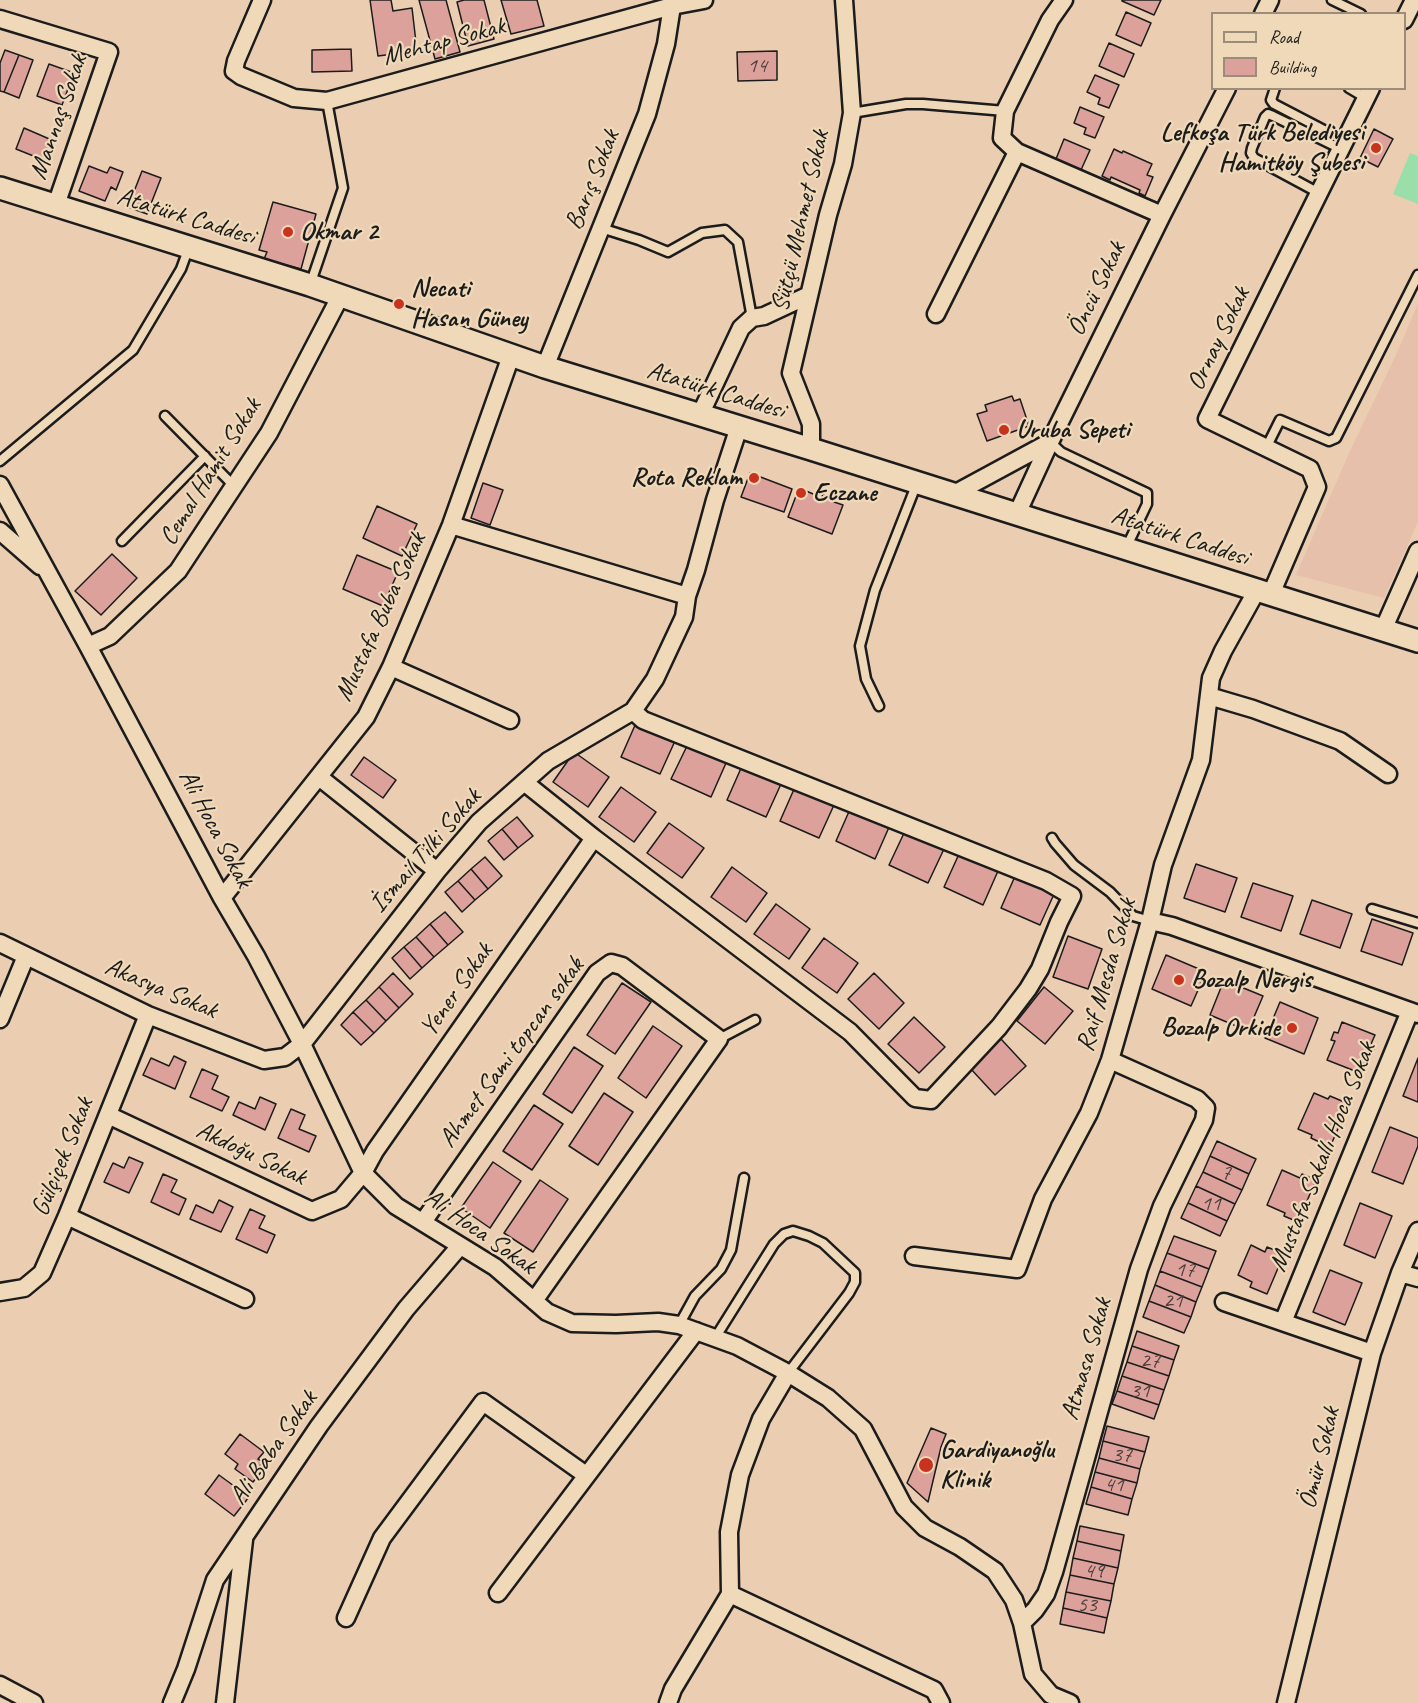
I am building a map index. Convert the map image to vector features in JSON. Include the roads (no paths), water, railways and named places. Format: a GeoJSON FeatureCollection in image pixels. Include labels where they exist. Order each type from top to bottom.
{"type":"FeatureCollection","features":[{"type":"Feature","properties":{"kind":"street","name":"Mehtap Sokak"},"geometry":{"type":"LineString","coordinates":[[262,0],[236,61],[234,71],[294,98],[327,101],[672,6],[704,0]]}},
{"type":"Feature","properties":{"kind":"street","name":"Sütçü Mehmet Sokak"},"geometry":{"type":"LineString","coordinates":[[812,449],[810,424],[791,373],[828,215],[843,164],[852,112],[843,0]]}},
{"type":"Feature","properties":{"kind":"street"},"geometry":{"type":"LineString","coordinates":[[1064,0],[1050,20],[1005,111],[1002,138],[1017,152],[1162,215]]}},
{"type":"Feature","properties":{"kind":"street"},"geometry":{"type":"LineString","coordinates":[[1406,16],[1414,0]]}},
{"type":"Feature","properties":{"kind":"street","name":"Barış Sokak"},"geometry":{"type":"LineString","coordinates":[[545,367],[647,114],[666,44],[672,6]]}},
{"type":"Feature","properties":{"kind":"street","name":"Mannaş Sokak"},"geometry":{"type":"LineString","coordinates":[[0,19],[109,52],[56,205]]}},
{"type":"Feature","properties":{"kind":"street","name":"Öncü Sokak"},"geometry":{"type":"LineString","coordinates":[[1017,514],[1050,442],[1226,90]]}},
{"type":"Feature","properties":{"kind":"street","name":"Ornay Sokak"},"geometry":{"type":"LineString","coordinates":[[1264,592],[1317,487],[1310,469],[1207,419],[1368,93]]}},
{"type":"Feature","properties":{"kind":"street"},"geometry":{"type":"LineString","coordinates":[[936,314],[1017,152]]}},
{"type":"Feature","properties":{"kind":"street","name":"Atatürk Caddesi"},"geometry":{"type":"LineString","coordinates":[[0,188],[341,295],[545,367],[1418,641]]}},
{"type":"Feature","properties":{"kind":"street","name":"Cemal Hamit Sokak"},"geometry":{"type":"LineString","coordinates":[[88,646],[110,636],[178,572],[269,433],[341,295]]}},
{"type":"Feature","properties":{"kind":"street"},"geometry":{"type":"LineString","coordinates":[[700,415],[741,328],[752,318],[764,316],[809,295]]}},
{"type":"Feature","properties":{"kind":"street","name":"Mustafa Buba Sokak"},"geometry":{"type":"LineString","coordinates":[[222,898],[366,717],[391,667],[451,525],[511,356]]}},
{"type":"Feature","properties":{"kind":"street","name":"İsmail Tilki Sokak"},"geometry":{"type":"LineString","coordinates":[[302,1044],[437,871],[479,822],[548,761],[633,711],[655,679],[684,617],[687,596],[739,427]]}},
{"type":"Feature","properties":{"kind":"street"},"geometry":{"type":"LineString","coordinates":[[954,494],[1050,442]]}},
{"type":"Feature","properties":{"kind":"street","name":"Ali Hoca Sokak"},"geometry":{"type":"LineString","coordinates":[[0,485],[222,898],[256,956],[302,1044],[363,1173],[396,1206],[495,1267],[547,1312],[572,1323],[658,1322],[679,1325],[737,1346],[788,1373],[828,1398],[863,1429],[904,1507],[925,1528],[960,1547],[995,1571],[1014,1600],[1034,1674],[1051,1695],[1070,1703]]}},
{"type":"Feature","properties":{"kind":"street"},"geometry":{"type":"LineString","coordinates":[[451,525],[687,596]]}},
{"type":"Feature","properties":{"kind":"street","name":"Ali Hoca Sokak"},"geometry":{"type":"LineString","coordinates":[[0,531],[49,574]]}},
{"type":"Feature","properties":{"kind":"street"},"geometry":{"type":"LineString","coordinates":[[1383,630],[1418,551]]}},
{"type":"Feature","properties":{"kind":"street","name":"Raif Mesda Sokak"},"geometry":{"type":"LineString","coordinates":[[914,1256],[1017,1269],[1043,1199],[1089,1113],[1110,1060],[1150,921],[1163,865],[1201,760],[1212,678],[1223,651],[1264,592]]}},
{"type":"Feature","properties":{"kind":"street"},"geometry":{"type":"LineString","coordinates":[[391,667],[510,720]]}},
{"type":"Feature","properties":{"kind":"street"},"geometry":{"type":"LineString","coordinates":[[1209,696],[1253,709],[1340,741],[1388,774]]}},
{"type":"Feature","properties":{"kind":"street"},"geometry":{"type":"LineString","coordinates":[[524,782],[594,838],[850,1032],[915,1098],[931,1100],[999,1027],[1028,989],[1040,969],[1072,896],[1035,877],[643,720],[633,711]]}},
{"type":"Feature","properties":{"kind":"street"},"geometry":{"type":"LineString","coordinates":[[319,777],[437,871]]}},
{"type":"Feature","properties":{"kind":"street","name":"Yener Sokak"},"geometry":{"type":"LineString","coordinates":[[363,1173],[375,1151],[594,838]]}},
{"type":"Feature","properties":{"kind":"street"},"geometry":{"type":"LineString","coordinates":[[1150,921],[1172,926],[1414,1012]]}},
{"type":"Feature","properties":{"kind":"street","name":"Akasya Sokak"},"geometry":{"type":"LineString","coordinates":[[0,943],[148,1014],[264,1060],[285,1057],[302,1044]]}},
{"type":"Feature","properties":{"kind":"street"},"geometry":{"type":"LineString","coordinates":[[0,1019],[26,956]]}},
{"type":"Feature","properties":{"kind":"street","name":"Ahmet Sami topcan sokak"},"geometry":{"type":"LineString","coordinates":[[423,1222],[597,973],[611,963],[622,966],[719,1039]]}},
{"type":"Feature","properties":{"kind":"street","name":"Mustafa Sakallı Hoca Sokak"},"geometry":{"type":"LineString","coordinates":[[1283,1322],[1414,1012]]}},
{"type":"Feature","properties":{"kind":"street","name":"Gülçiçek Sokak"},"geometry":{"type":"LineString","coordinates":[[0,1292],[24,1288],[42,1273],[148,1014]]}},
{"type":"Feature","properties":{"kind":"street"},"geometry":{"type":"LineString","coordinates":[[534,1301],[719,1039]]}},
{"type":"Feature","properties":{"kind":"street","name":"Atmasa Sokak"},"geometry":{"type":"LineString","coordinates":[[1022,1623],[1046,1594],[1138,1269],[1162,1206],[1204,1120],[1206,1108],[1197,1099],[1110,1060]]}},
{"type":"Feature","properties":{"kind":"street","name":"Akdoğu Sokak"},"geometry":{"type":"LineString","coordinates":[[108,1115],[312,1211],[341,1199],[363,1173]]}},
{"type":"Feature","properties":{"kind":"street"},"geometry":{"type":"LineString","coordinates":[[67,1216],[245,1299]]}},
{"type":"Feature","properties":{"kind":"street","name":"Ömür Sokak"},"geometry":{"type":"LineString","coordinates":[[1286,1703],[1372,1353],[1400,1273],[1418,1231]]}},
{"type":"Feature","properties":{"kind":"street","name":"Ali Baba Sokak"},"geometry":{"type":"LineString","coordinates":[[172,1703],[186,1669],[215,1580],[319,1426],[406,1309],[460,1246]]}},
{"type":"Feature","properties":{"kind":"street"},"geometry":{"type":"LineString","coordinates":[[1400,1273],[1418,1278]]}},
{"type":"Feature","properties":{"kind":"street"},"geometry":{"type":"LineString","coordinates":[[1224,1302],[1372,1353]]}},
{"type":"Feature","properties":{"kind":"street"},"geometry":{"type":"LineString","coordinates":[[498,1593],[696,1331]]}},
{"type":"Feature","properties":{"kind":"street"},"geometry":{"type":"LineString","coordinates":[[668,1703],[673,1689],[730,1594],[729,1532],[740,1475],[761,1419],[788,1373]]}},
{"type":"Feature","properties":{"kind":"street"},"geometry":{"type":"LineString","coordinates":[[346,1618],[382,1538],[483,1402],[586,1475]]}},
{"type":"Feature","properties":{"kind":"street"},"geometry":{"type":"LineString","coordinates":[[225,1703],[245,1536]]}},
{"type":"Feature","properties":{"kind":"street"},"geometry":{"type":"LineString","coordinates":[[730,1594],[934,1690],[941,1703]]}},
{"type":"Feature","properties":{"kind":"street"},"geometry":{"type":"LineString","coordinates":[[0,1685],[34,1703]]}},
{"type":"Feature","properties":{"kind":"lane"},"geometry":{"type":"LineString","coordinates":[[1332,0],[1357,12]]}},
{"type":"Feature","properties":{"kind":"lane"},"geometry":{"type":"LineString","coordinates":[[1274,90],[1271,100],[1274,104],[1343,145]]}},
{"type":"Feature","properties":{"kind":"lane"},"geometry":{"type":"LineString","coordinates":[[310,285],[343,188],[327,101]]}},
{"type":"Feature","properties":{"kind":"lane"},"geometry":{"type":"LineString","coordinates":[[852,112],[906,104],[1005,111]]}},
{"type":"Feature","properties":{"kind":"lane"},"geometry":{"type":"LineString","coordinates":[[1319,193],[1254,158],[1251,153],[1252,148],[1265,117],[1268,114],[1274,116],[1343,145]]}},
{"type":"Feature","properties":{"kind":"lane"},"geometry":{"type":"LineString","coordinates":[[601,228],[668,252],[702,233],[725,230],[738,242],[752,318]]}},
{"type":"Feature","properties":{"kind":"lane"},"geometry":{"type":"LineString","coordinates":[[0,461],[133,350],[181,269],[189,246]]}},
{"type":"Feature","properties":{"kind":"lane"},"geometry":{"type":"LineString","coordinates":[[1266,448],[1280,420],[1329,441],[1336,438],[1418,275]]}},
{"type":"Feature","properties":{"kind":"lane"},"geometry":{"type":"LineString","coordinates":[[165,416],[234,486]]}},
{"type":"Feature","properties":{"kind":"lane"},"geometry":{"type":"LineString","coordinates":[[1050,442],[1061,452],[1147,493],[1147,504],[1126,549]]}},
{"type":"Feature","properties":{"kind":"lane"},"geometry":{"type":"LineString","coordinates":[[122,541],[205,456]]}},
{"type":"Feature","properties":{"kind":"lane"},"geometry":{"type":"LineString","coordinates":[[879,706],[866,679],[860,646],[875,590],[917,482]]}},
{"type":"Feature","properties":{"kind":"lane"},"geometry":{"type":"LineString","coordinates":[[1052,838],[1074,865],[1110,892],[1133,916],[1150,921]]}},
{"type":"Feature","properties":{"kind":"lane"},"geometry":{"type":"LineString","coordinates":[[1372,909],[1418,923]]}},
{"type":"Feature","properties":{"kind":"lane"},"geometry":{"type":"LineString","coordinates":[[719,1039],[755,1020]]}},
{"type":"Feature","properties":{"kind":"lane"},"geometry":{"type":"LineString","coordinates":[[679,1325],[694,1296],[721,1269],[731,1250],[744,1179]]}},
{"type":"Feature","properties":{"kind":"lane"},"geometry":{"type":"LineString","coordinates":[[715,1338],[774,1244],[784,1234],[793,1232],[809,1236],[823,1243],[855,1273],[855,1282],[788,1373]]}},
{"type":"Feature","properties":{"kind":"place","name":"Lefkoşa Türk Belediyesi Hamitköy Şubesi"},"geometry":{"type":"Point","coordinates":[1376,148]}},
{"type":"Feature","properties":{"kind":"place","name":"Okmar 2"},"geometry":{"type":"Point","coordinates":[288,232]}},
{"type":"Feature","properties":{"kind":"place","name":"Necati Hasan Güney"},"geometry":{"type":"Point","coordinates":[399,304]}},
{"type":"Feature","properties":{"kind":"place","name":"Uruba Sepeti"},"geometry":{"type":"Point","coordinates":[1004,430]}},
{"type":"Feature","properties":{"kind":"place","name":"Rota Reklam"},"geometry":{"type":"Point","coordinates":[754,478]}},
{"type":"Feature","properties":{"kind":"place","name":"Eczane"},"geometry":{"type":"Point","coordinates":[801,493]}},
{"type":"Feature","properties":{"kind":"place","name":"Bozalp Nergis"},"geometry":{"type":"Point","coordinates":[1179,980]}},
{"type":"Feature","properties":{"kind":"place","name":"Bozalp Orkide"},"geometry":{"type":"Point","coordinates":[1292,1028]}},
{"type":"Feature","properties":{"kind":"place","name":"Gardiyanoğlu Klinik"},"geometry":{"type":"Point","coordinates":[926,1465]}}]}
